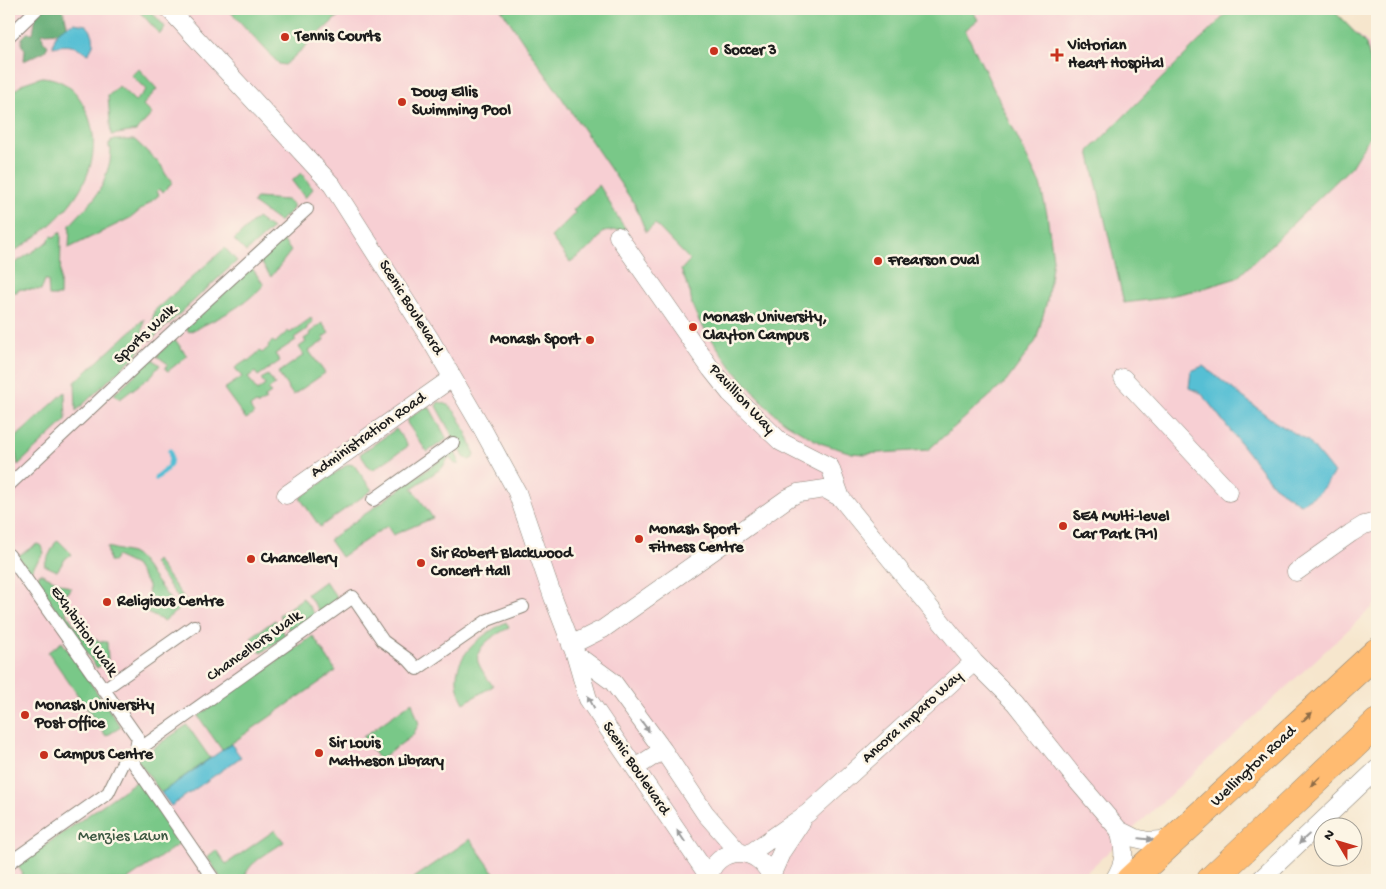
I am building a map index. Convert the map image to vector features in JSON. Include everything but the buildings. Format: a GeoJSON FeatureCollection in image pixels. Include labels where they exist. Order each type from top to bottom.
{"type":"FeatureCollection","features":[{"type":"Feature","properties":{"kind":"highway","name":"Wellington Road"},"geometry":{"type":"LineString","coordinates":[[1130,880],[1377,652]]}},
{"type":"Feature","properties":{"kind":"highway"},"geometry":{"type":"LineString","coordinates":[[1215,876],[1377,723]]}},
{"type":"Feature","properties":{"kind":"street"},"geometry":{"type":"LineString","coordinates":[[9,36],[37,9]]}},
{"type":"Feature","properties":{"kind":"street","name":"Scenic Boulevard"},"geometry":{"type":"LineString","coordinates":[[170,9],[332,185],[430,339],[517,492],[573,650],[588,699],[708,878]]}},
{"type":"Feature","properties":{"kind":"street","name":"Sports Walk"},"geometry":{"type":"LineString","coordinates":[[9,485],[154,348],[307,209]]}},
{"type":"Feature","properties":{"kind":"street","name":"Pavillion Way"},"geometry":{"type":"LineString","coordinates":[[618,236],[711,369],[730,392],[781,442],[830,467],[841,498]]}},
{"type":"Feature","properties":{"kind":"street","name":"Administration Road"},"geometry":{"type":"LineString","coordinates":[[286,495],[452,378]]}},
{"type":"Feature","properties":{"kind":"street"},"geometry":{"type":"LineString","coordinates":[[1123,378],[1229,492]]}},
{"type":"Feature","properties":{"kind":"street"},"geometry":{"type":"LineString","coordinates":[[373,500],[453,443]]}},
{"type":"Feature","properties":{"kind":"street"},"geometry":{"type":"LineString","coordinates":[[573,650],[788,498],[798,493],[825,489],[841,498]]}},
{"type":"Feature","properties":{"kind":"street","name":"Ancora Imparo Way"},"geometry":{"type":"LineString","coordinates":[[708,878],[713,867],[720,860],[729,855],[744,853],[808,813],[974,662],[841,498]]}},
{"type":"Feature","properties":{"kind":"street"},"geometry":{"type":"LineString","coordinates":[[1296,572],[1351,533],[1377,522]]}},
{"type":"Feature","properties":{"kind":"street","name":"Exhibition Walk"},"geometry":{"type":"LineString","coordinates":[[9,555],[138,738],[134,757],[163,807],[214,880]]}},
{"type":"Feature","properties":{"kind":"street","name":"Chancellors Walk"},"geometry":{"type":"LineString","coordinates":[[9,863],[108,792],[124,760],[134,757],[353,597],[383,641],[409,660],[417,669],[488,620],[523,607]]}},
{"type":"Feature","properties":{"kind":"street"},"geometry":{"type":"LineString","coordinates":[[103,690],[194,626]]}},
{"type":"Feature","properties":{"kind":"street","name":"Scenic Boulevard"},"geometry":{"type":"LineString","coordinates":[[573,650],[613,682],[663,750],[704,813],[744,853],[764,863],[771,878]]}},
{"type":"Feature","properties":{"kind":"street"},"geometry":{"type":"LineString","coordinates":[[974,662],[1015,703],[1119,830],[1135,838],[1148,841],[1175,840]]}},
{"type":"Feature","properties":{"kind":"street"},"geometry":{"type":"LineString","coordinates":[[635,768],[663,750]]}},
{"type":"Feature","properties":{"kind":"street"},"geometry":{"type":"LineString","coordinates":[[1260,880],[1377,769]]}},
{"type":"Feature","properties":{"kind":"street","name":"Ancora Imparo Way"},"geometry":{"type":"LineString","coordinates":[[771,878],[782,851],[808,813]]}},
{"type":"Feature","properties":{"kind":"street"},"geometry":{"type":"LineString","coordinates":[[1114,880],[1123,862],[1124,848],[1119,830]]}},
{"type":"Feature","properties":{"kind":"shaded area","name":"Monash University, Clayton Campus"},"geometry":{"type":"Polygon","coordinates":[[[9,9],[1330,9],[1377,51],[1377,603],[1078,880],[9,880],[9,9]]]}},
{"type":"Feature","properties":{"kind":"green space"},"geometry":{"type":"Polygon","coordinates":[[[41,9],[63,9],[68,28],[63,32],[42,33],[43,40],[48,46],[45,51],[24,61],[25,49],[22,46],[22,38],[27,33],[33,33],[36,17],[41,9]]]}},
{"type":"Feature","properties":{"kind":"green space"},"geometry":{"type":"Polygon","coordinates":[[[137,9],[149,9],[165,27],[160,34],[137,9]]]}},
{"type":"Feature","properties":{"kind":"green space","name":"Tennis Courts"},"geometry":{"type":"Polygon","coordinates":[[[228,9],[346,9],[285,65],[279,64],[228,9]]]}},
{"type":"Feature","properties":{"kind":"green space"},"geometry":{"type":"Polygon","coordinates":[[[501,9],[972,9],[978,20],[965,30],[1040,184],[1047,214],[1053,259],[1047,301],[1036,341],[1006,382],[928,450],[852,453],[820,443],[786,423],[770,410],[732,368],[699,321],[681,270],[690,260],[655,224],[646,232],[635,205],[501,9]]]}},
{"type":"Feature","properties":{"kind":"green space"},"geometry":{"type":"Polygon","coordinates":[[[1231,9],[1332,9],[1366,44],[1377,85],[1374,129],[1351,167],[1237,278],[1201,289],[1156,299],[1124,303],[1089,151],[1231,9]]]}},
{"type":"Feature","properties":{"kind":"green space"},"geometry":{"type":"Polygon","coordinates":[[[139,69],[157,89],[143,105],[152,114],[136,131],[111,135],[108,96],[119,86],[135,101],[146,90],[131,75],[139,69]]]}},
{"type":"Feature","properties":{"kind":"green space"},"geometry":{"type":"Polygon","coordinates":[[[42,77],[62,82],[77,94],[84,106],[92,129],[93,152],[88,173],[78,193],[64,211],[47,228],[9,254],[9,95],[24,83],[42,77]]]}},
{"type":"Feature","properties":{"kind":"green space"},"geometry":{"type":"Polygon","coordinates":[[[111,140],[135,140],[161,165],[166,175],[172,180],[171,184],[163,192],[159,189],[157,191],[159,195],[132,217],[69,248],[70,225],[94,199],[103,184],[110,162],[111,148],[109,148],[109,143],[111,143],[111,140]]]}},
{"type":"Feature","properties":{"kind":"green space"},"geometry":{"type":"Polygon","coordinates":[[[301,173],[313,189],[305,198],[292,181],[301,173]]]}},
{"type":"Feature","properties":{"kind":"green space"},"geometry":{"type":"Polygon","coordinates":[[[599,185],[626,229],[603,232],[593,246],[570,262],[551,237],[575,213],[573,210],[599,185]]]}},
{"type":"Feature","properties":{"kind":"green space"},"geometry":{"type":"Polygon","coordinates":[[[256,198],[287,200],[293,204],[293,209],[279,222],[253,203],[256,198]]]}},
{"type":"Feature","properties":{"kind":"green space"},"geometry":{"type":"Polygon","coordinates":[[[257,218],[272,229],[246,252],[234,240],[257,218]]]}},
{"type":"Feature","properties":{"kind":"green space"},"geometry":{"type":"Polygon","coordinates":[[[61,232],[60,296],[49,296],[48,280],[45,280],[41,290],[18,289],[17,292],[9,292],[9,267],[49,241],[52,236],[54,237],[61,232]]]}},
{"type":"Feature","properties":{"kind":"green space"},"geometry":{"type":"Polygon","coordinates":[[[282,239],[291,251],[271,277],[260,261],[282,239]]]}},
{"type":"Feature","properties":{"kind":"green space"},"geometry":{"type":"Polygon","coordinates":[[[225,248],[237,261],[150,341],[154,311],[225,248]]]}},
{"type":"Feature","properties":{"kind":"green space"},"geometry":{"type":"Polygon","coordinates":[[[252,268],[264,285],[238,307],[189,332],[186,328],[252,268]]]}},
{"type":"Feature","properties":{"kind":"green space"},"geometry":{"type":"Polygon","coordinates":[[[311,318],[313,322],[294,338],[296,340],[275,354],[280,361],[258,376],[255,372],[248,377],[257,391],[265,385],[261,379],[268,375],[275,385],[268,390],[271,393],[264,398],[266,400],[250,407],[254,414],[246,419],[224,389],[242,377],[235,368],[248,361],[260,351],[262,353],[273,341],[275,343],[288,331],[290,333],[311,318]]]}},
{"type":"Feature","properties":{"kind":"green space"},"geometry":{"type":"Polygon","coordinates":[[[144,319],[140,351],[76,411],[75,382],[144,319]]]}},
{"type":"Feature","properties":{"kind":"green space"},"geometry":{"type":"Polygon","coordinates":[[[322,323],[329,333],[323,337],[325,340],[309,351],[325,373],[293,395],[278,373],[304,355],[299,347],[306,342],[304,339],[310,335],[309,333],[322,323]]]}},
{"type":"Feature","properties":{"kind":"green space"},"geometry":{"type":"Polygon","coordinates":[[[174,338],[187,356],[168,371],[165,369],[168,364],[157,356],[174,338]]]}},
{"type":"Feature","properties":{"kind":"green space"},"geometry":{"type":"Polygon","coordinates":[[[152,359],[160,365],[151,376],[120,399],[114,394],[152,359]]]}},
{"type":"Feature","properties":{"kind":"green space"},"geometry":{"type":"Polygon","coordinates":[[[65,392],[66,420],[18,465],[13,440],[65,392]]]}},
{"type":"Feature","properties":{"kind":"green space"},"geometry":{"type":"Polygon","coordinates":[[[438,402],[445,404],[456,413],[475,454],[473,458],[469,460],[464,457],[436,406],[438,402]]]}},
{"type":"Feature","properties":{"kind":"green space"},"geometry":{"type":"Polygon","coordinates":[[[425,407],[430,408],[447,439],[427,452],[407,423],[408,419],[425,407]]]}},
{"type":"Feature","properties":{"kind":"green space"},"geometry":{"type":"Polygon","coordinates":[[[396,429],[407,444],[407,447],[374,469],[370,469],[360,454],[396,429]]]}},
{"type":"Feature","properties":{"kind":"green space"},"geometry":{"type":"Polygon","coordinates":[[[454,450],[459,464],[455,464],[449,457],[442,468],[412,488],[433,518],[393,535],[387,526],[341,557],[329,540],[454,450]]]}},
{"type":"Feature","properties":{"kind":"green space"},"geometry":{"type":"Polygon","coordinates":[[[348,464],[354,465],[372,490],[320,527],[300,498],[348,464]]]}},
{"type":"Feature","properties":{"kind":"green space"},"geometry":{"type":"Polygon","coordinates":[[[58,540],[72,554],[66,558],[57,571],[44,565],[58,540]]]}},
{"type":"Feature","properties":{"kind":"green space"},"geometry":{"type":"Polygon","coordinates":[[[37,544],[42,546],[44,553],[29,573],[18,556],[37,544]]]}},
{"type":"Feature","properties":{"kind":"green space"},"geometry":{"type":"Polygon","coordinates":[[[107,547],[131,553],[138,557],[178,610],[164,621],[143,611],[149,605],[148,585],[135,565],[116,556],[114,561],[109,561],[107,547]]]}},
{"type":"Feature","properties":{"kind":"green space"},"geometry":{"type":"Polygon","coordinates":[[[156,560],[187,602],[184,606],[153,563],[156,560]]]}},
{"type":"Feature","properties":{"kind":"green space"},"geometry":{"type":"Polygon","coordinates":[[[40,573],[71,588],[69,592],[64,593],[66,613],[80,633],[99,641],[107,642],[108,660],[97,668],[36,582],[40,573]]]}},
{"type":"Feature","properties":{"kind":"green space"},"geometry":{"type":"Polygon","coordinates":[[[325,581],[338,599],[320,612],[307,594],[325,581]]]}},
{"type":"Feature","properties":{"kind":"green space"},"geometry":{"type":"Polygon","coordinates":[[[303,598],[315,615],[291,632],[279,615],[303,598]]]}},
{"type":"Feature","properties":{"kind":"green space"},"geometry":{"type":"Polygon","coordinates":[[[275,620],[286,636],[261,653],[251,637],[275,620]]]}},
{"type":"Feature","properties":{"kind":"green space"},"geometry":{"type":"Polygon","coordinates":[[[506,622],[509,628],[488,641],[478,656],[479,665],[493,686],[464,703],[458,689],[459,665],[473,645],[483,636],[506,622]]]}},
{"type":"Feature","properties":{"kind":"green space"},"geometry":{"type":"Polygon","coordinates":[[[313,636],[336,671],[222,750],[198,716],[313,636]]]}},
{"type":"Feature","properties":{"kind":"green space"},"geometry":{"type":"Polygon","coordinates":[[[62,642],[121,727],[106,736],[48,652],[62,642]]]}},
{"type":"Feature","properties":{"kind":"green space"},"geometry":{"type":"Polygon","coordinates":[[[412,702],[419,724],[412,736],[379,760],[363,737],[412,702]]]}},
{"type":"Feature","properties":{"kind":"green space"},"geometry":{"type":"Polygon","coordinates":[[[187,725],[210,758],[161,793],[137,759],[187,725]]]}},
{"type":"Feature","properties":{"kind":"green space","name":"Menzies Lawn"},"geometry":{"type":"Polygon","coordinates":[[[138,780],[182,842],[127,880],[16,880],[23,874],[17,865],[138,780]]]}},
{"type":"Feature","properties":{"kind":"green space"},"geometry":{"type":"Polygon","coordinates":[[[275,830],[284,842],[254,863],[246,874],[245,880],[222,880],[207,857],[216,850],[226,864],[275,830]]]}},
{"type":"Feature","properties":{"kind":"green space"},"geometry":{"type":"Polygon","coordinates":[[[470,839],[497,877],[493,880],[411,880],[470,839]]]}},
{"type":"Feature","properties":{"kind":"water"},"geometry":{"type":"Polygon","coordinates":[[[74,23],[86,25],[93,35],[92,47],[88,54],[71,46],[53,47],[56,35],[65,27],[74,23]]]}},
{"type":"Feature","properties":{"kind":"water"},"geometry":{"type":"Polygon","coordinates":[[[1203,366],[1275,422],[1308,441],[1334,473],[1319,493],[1300,504],[1273,485],[1201,393],[1189,388],[1191,371],[1203,366]]]}},
{"type":"Feature","properties":{"kind":"water"},"geometry":{"type":"Polygon","coordinates":[[[231,744],[241,757],[171,806],[161,793],[231,744]]]}},
{"type":"Feature","properties":{"kind":"waterway"},"geometry":{"type":"LineString","coordinates":[[156,478],[170,464],[170,451]]}},
{"type":"Feature","properties":{"kind":"place","name":"Tennis Courts"},"geometry":{"type":"Point","coordinates":[285,37]}},
{"type":"Feature","properties":{"kind":"place","name":"Soccer 3"},"geometry":{"type":"Point","coordinates":[714,51]}},
{"type":"Feature","properties":{"kind":"place","name":"Victorian Heart Hospital"},"geometry":{"type":"Point","coordinates":[1057,55]}},
{"type":"Feature","properties":{"kind":"place","name":"Doug Ellis Swimming Pool"},"geometry":{"type":"Point","coordinates":[402,102]}},
{"type":"Feature","properties":{"kind":"place","name":"Frearson Oval"},"geometry":{"type":"Point","coordinates":[878,261]}},
{"type":"Feature","properties":{"kind":"place","name":"Monash University, Clayton Campus"},"geometry":{"type":"Point","coordinates":[693,327]}},
{"type":"Feature","properties":{"kind":"place","name":"Monash Sport"},"geometry":{"type":"Point","coordinates":[590,340]}},
{"type":"Feature","properties":{"kind":"place","name":"SE4 Multi-level Car Park (71)"},"geometry":{"type":"Point","coordinates":[1063,526]}},
{"type":"Feature","properties":{"kind":"place","name":"Monash Sport Fitness Centre"},"geometry":{"type":"Point","coordinates":[639,539]}},
{"type":"Feature","properties":{"kind":"place","name":"Chancellery"},"geometry":{"type":"Point","coordinates":[251,559]}},
{"type":"Feature","properties":{"kind":"place","name":"Sir Robert Blackwood Concert Hall"},"geometry":{"type":"Point","coordinates":[421,563]}},
{"type":"Feature","properties":{"kind":"place","name":"Religious Centre"},"geometry":{"type":"Point","coordinates":[107,602]}},
{"type":"Feature","properties":{"kind":"place","name":"Monash University Post Office"},"geometry":{"type":"Point","coordinates":[25,715]}},
{"type":"Feature","properties":{"kind":"place","name":"Sir Louis Matheson Library"},"geometry":{"type":"Point","coordinates":[319,753]}},
{"type":"Feature","properties":{"kind":"place","name":"Campus Centre"},"geometry":{"type":"Point","coordinates":[44,755]}}]}
